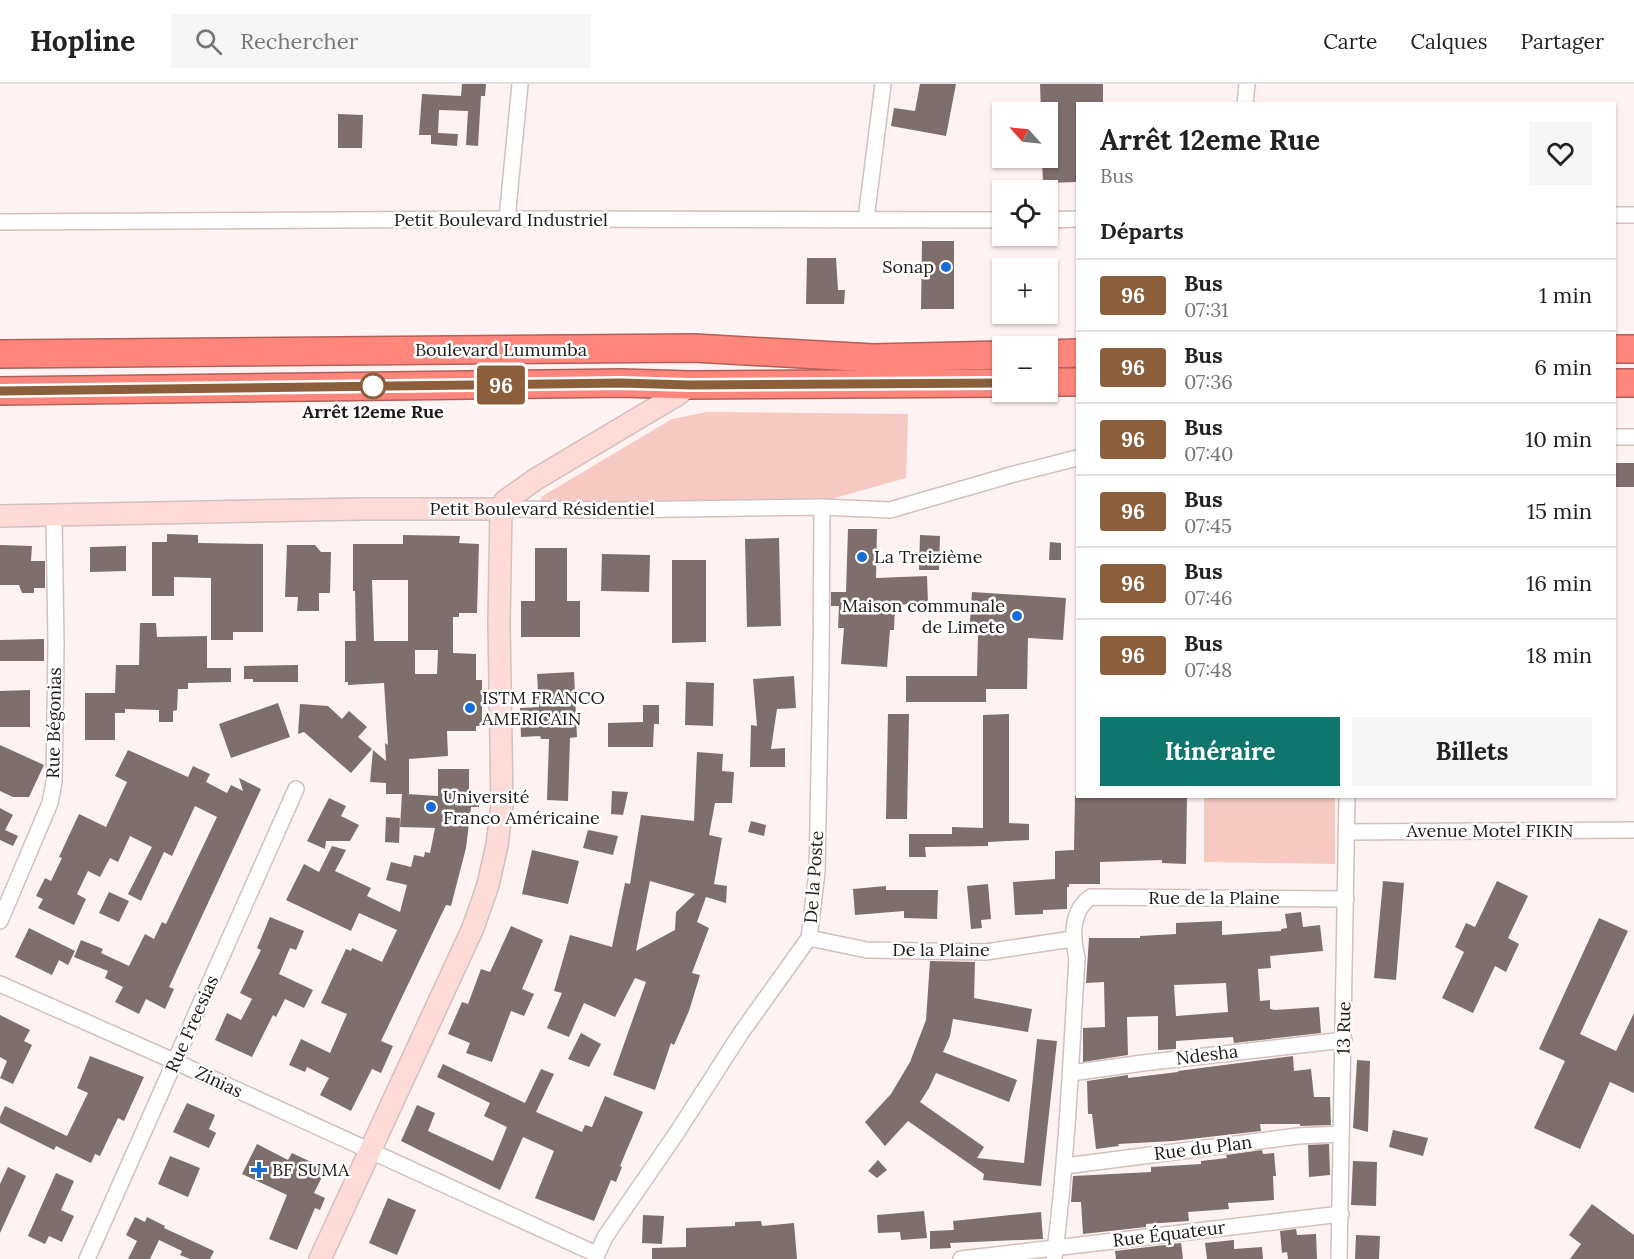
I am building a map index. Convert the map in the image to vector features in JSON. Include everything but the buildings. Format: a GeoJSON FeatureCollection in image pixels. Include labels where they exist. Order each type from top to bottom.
{"type":"FeatureCollection","features":[{"type":"Feature","properties":{"kind":"highway","name":"Boulevard Lumumba"},"geometry":{"type":"LineString","coordinates":[[0,354],[694,348],[873,358],[992,355]]}},
{"type":"Feature","properties":{"kind":"highway"},"geometry":{"type":"LineString","coordinates":[[1616,349],[1634,349]]}},
{"type":"Feature","properties":{"kind":"highway"},"geometry":{"type":"LineString","coordinates":[[1058,354],[1076,353]]}},
{"type":"Feature","properties":{"kind":"highway"},"geometry":{"type":"LineString","coordinates":[[1058,382],[1076,382]]}},
{"type":"Feature","properties":{"kind":"highway","name":"Boulevard Lumumba"},"geometry":{"type":"LineString","coordinates":[[0,391],[621,383],[690,385],[992,383]]}},
{"type":"Feature","properties":{"kind":"highway"},"geometry":{"type":"LineString","coordinates":[[1616,383],[1634,383]]}},
{"type":"Feature","properties":{"kind":"street"},"geometry":{"type":"LineString","coordinates":[[507,219],[520,84]]}},
{"type":"Feature","properties":{"kind":"street"},"geometry":{"type":"LineString","coordinates":[[866,219],[883,84]]}},
{"type":"Feature","properties":{"kind":"street"},"geometry":{"type":"LineString","coordinates":[[1245,102],[1247,84]]}},
{"type":"Feature","properties":{"kind":"street"},"geometry":{"type":"LineString","coordinates":[[1616,215],[1634,215]]}},
{"type":"Feature","properties":{"kind":"street","name":"Petit Boulevard Industriel"},"geometry":{"type":"LineString","coordinates":[[0,222],[507,219],[992,220]]}},
{"type":"Feature","properties":{"kind":"street"},"geometry":{"type":"LineString","coordinates":[[1058,220],[1076,219]]}},
{"type":"Feature","properties":{"kind":"street"},"geometry":{"type":"LineString","coordinates":[[320,1259],[472,928],[488,885],[497,845],[501,805],[499,623],[501,509],[505,501],[520,489],[690,385]]}},
{"type":"Feature","properties":{"kind":"street"},"geometry":{"type":"LineString","coordinates":[[1616,437],[1634,436]]}},
{"type":"Feature","properties":{"kind":"street","name":"Petit Boulevard Résidentiel"},"geometry":{"type":"LineString","coordinates":[[0,516],[361,509],[615,510],[822,507],[890,510],[1076,458]]}},
{"type":"Feature","properties":{"kind":"street","name":"De la Poste"},"geometry":{"type":"LineString","coordinates":[[371,1152],[596,1257],[605,1237],[676,1134],[741,1033],[809,938],[817,872],[822,507]]}},
{"type":"Feature","properties":{"kind":"street","name":"Rue Bégonias"},"geometry":{"type":"LineString","coordinates":[[0,921],[50,803],[54,782],[56,644],[54,516]]}},
{"type":"Feature","properties":{"kind":"street","name":"Rue Freesias"},"geometry":{"type":"LineString","coordinates":[[87,1259],[296,789]]}},
{"type":"Feature","properties":{"kind":"street","name":"13 Rue"},"geometry":{"type":"LineString","coordinates":[[1339,1259],[1347,798]]}},
{"type":"Feature","properties":{"kind":"street","name":"Avenue Motel FIKIN"},"geometry":{"type":"LineString","coordinates":[[1347,832],[1634,830]]}},
{"type":"Feature","properties":{"kind":"street","name":"Rue de la Plaine"},"geometry":{"type":"LineString","coordinates":[[1072,939],[1077,913],[1083,902],[1091,897],[1346,899]]}},
{"type":"Feature","properties":{"kind":"street","name":"De la Plaine"},"geometry":{"type":"LineString","coordinates":[[809,938],[867,950],[986,952],[1072,939]]}},
{"type":"Feature","properties":{"kind":"street"},"geometry":{"type":"LineString","coordinates":[[1055,1254],[1065,1166],[1071,1073],[1077,958],[1072,939]]}},
{"type":"Feature","properties":{"kind":"street","name":"Zinias"},"geometry":{"type":"LineString","coordinates":[[0,984],[371,1152]]}},
{"type":"Feature","properties":{"kind":"street","name":"Ndesha"},"geometry":{"type":"LineString","coordinates":[[1071,1073],[1344,1040]]}},
{"type":"Feature","properties":{"kind":"street","name":"Rue du Plan"},"geometry":{"type":"LineString","coordinates":[[1065,1166],[1275,1139],[1341,1134]]}},
{"type":"Feature","properties":{"kind":"street","name":"Rue Équateur"},"geometry":{"type":"LineString","coordinates":[[961,1259],[1055,1254],[1341,1214]]}},
{"type":"Feature","properties":{"kind":"shaded area"},"geometry":{"type":"Polygon","coordinates":[[[707,412],[908,414],[906,478],[831,499],[542,506],[541,497],[672,419],[707,412]]]}},
{"type":"Feature","properties":{"kind":"shaded area"},"geometry":{"type":"Polygon","coordinates":[[[1204,798],[1335,798],[1335,864],[1204,862],[1204,798]]]}},
{"type":"Feature","properties":{"kind":"bus line","name":"96"},"geometry":{"type":"LineString","coordinates":[[0,391],[621,383],[690,385],[992,383]]}},
{"type":"Feature","properties":{"kind":"place","name":"Sonap"},"geometry":{"type":"Point","coordinates":[946,267]}},
{"type":"Feature","properties":{"kind":"place","name":"Arrêt 12eme Rue"},"geometry":{"type":"Point","coordinates":[373,386]}},
{"type":"Feature","properties":{"kind":"place","name":"La Treizième"},"geometry":{"type":"Point","coordinates":[862,557]}},
{"type":"Feature","properties":{"kind":"place","name":"Maison communale de Limete"},"geometry":{"type":"Point","coordinates":[1017,616]}},
{"type":"Feature","properties":{"kind":"place","name":"ISTM FRANCO AMERICAIN"},"geometry":{"type":"Point","coordinates":[470,708]}},
{"type":"Feature","properties":{"kind":"place","name":"Université Franco Américaine"},"geometry":{"type":"Point","coordinates":[431,807]}},
{"type":"Feature","properties":{"kind":"place","name":"BF SUMA"},"geometry":{"type":"Point","coordinates":[259,1170]}}]}
